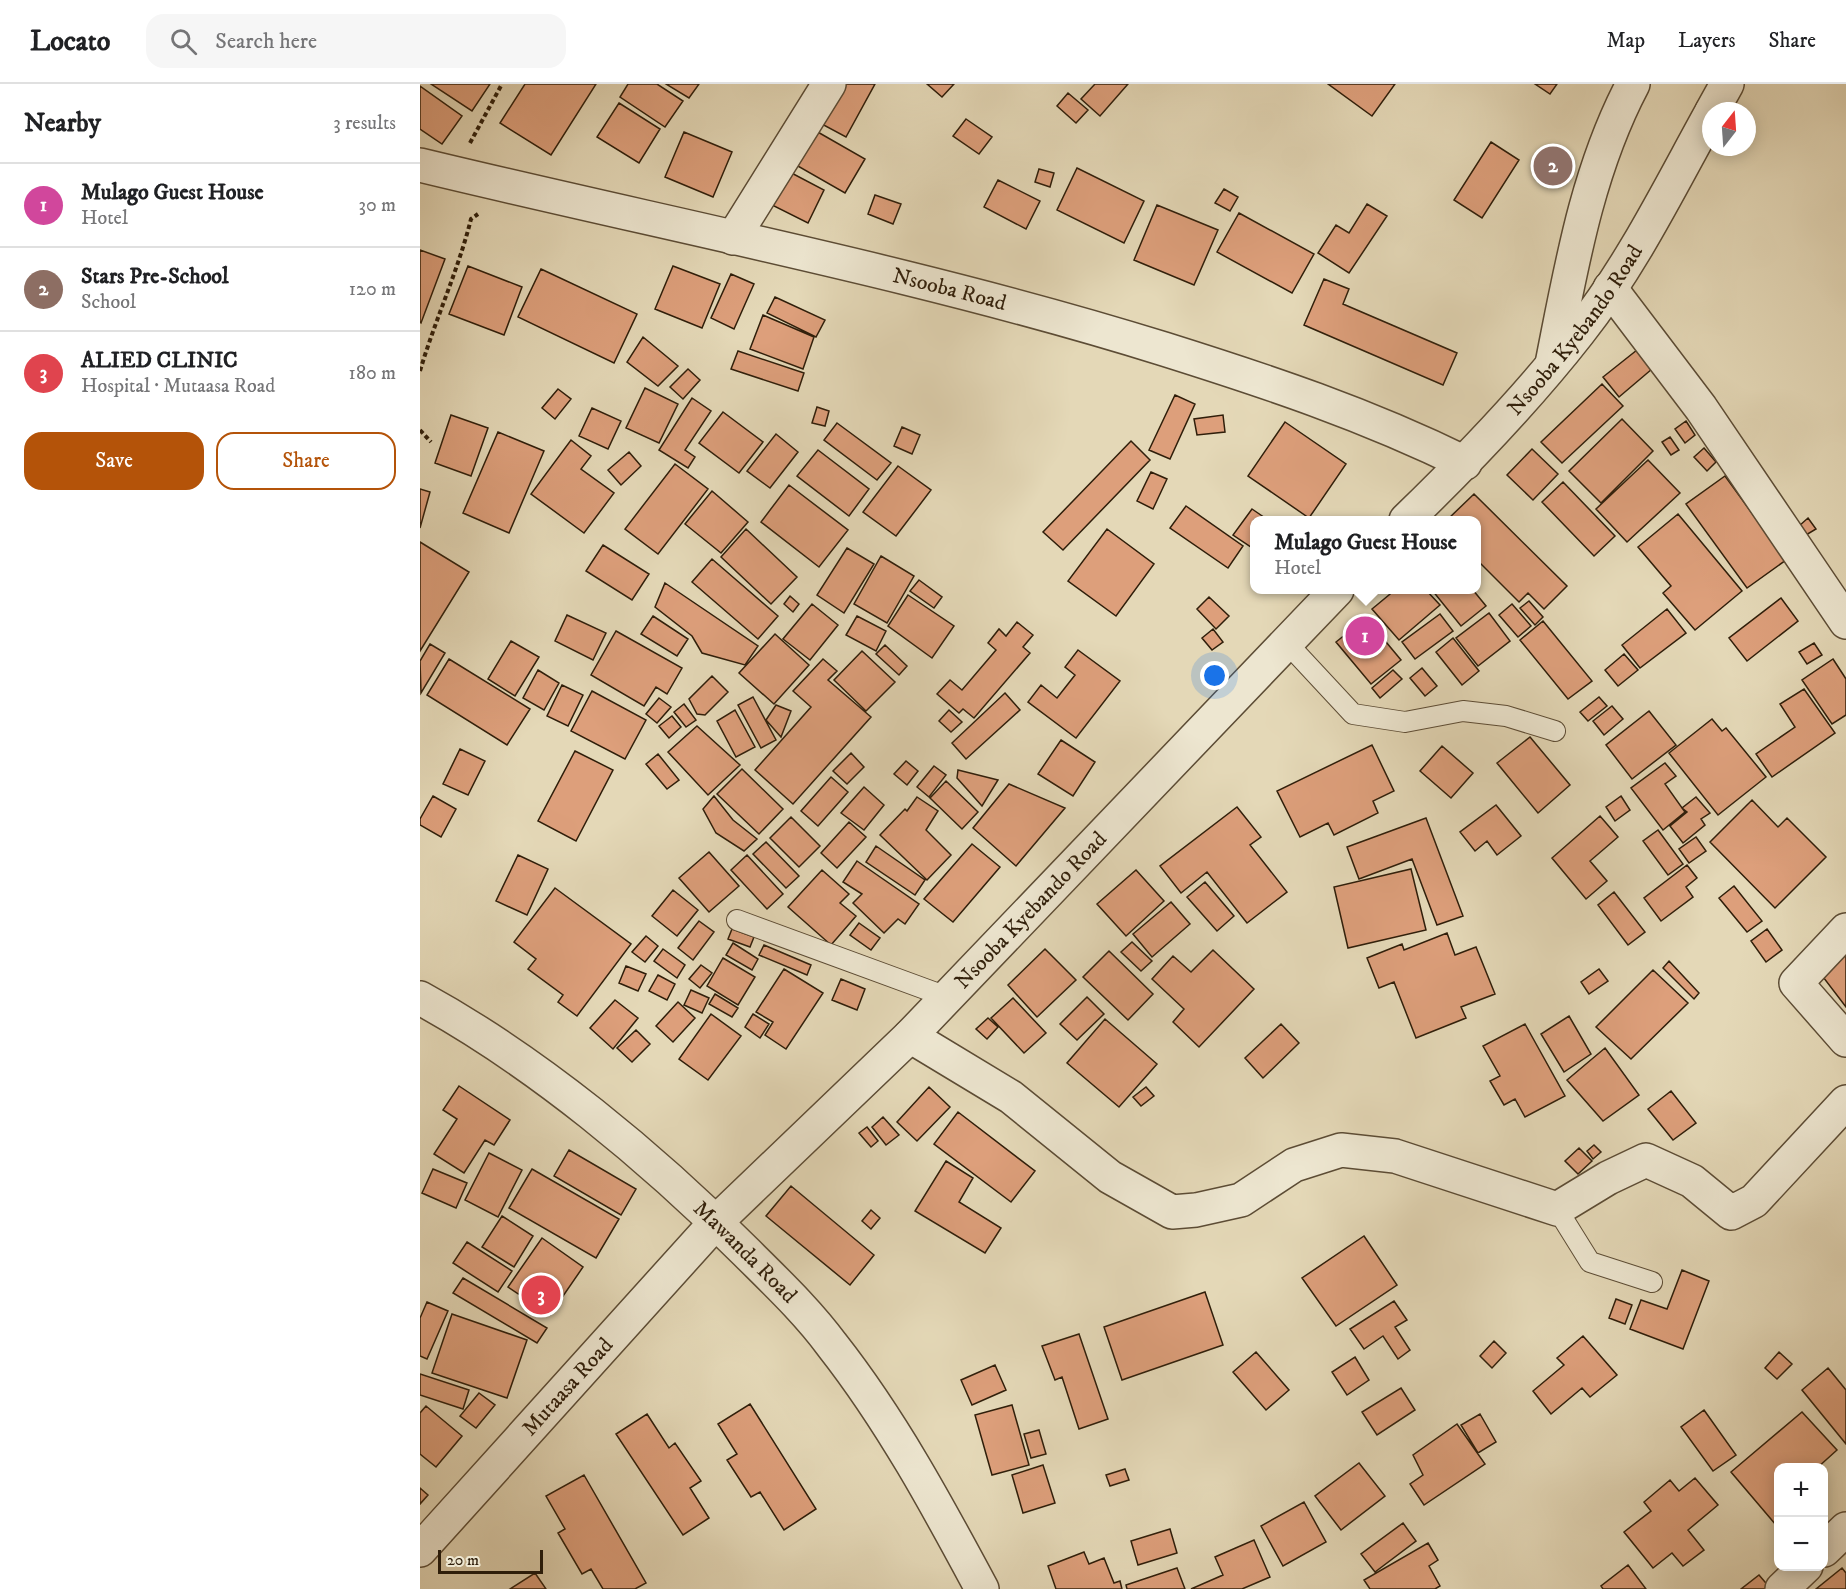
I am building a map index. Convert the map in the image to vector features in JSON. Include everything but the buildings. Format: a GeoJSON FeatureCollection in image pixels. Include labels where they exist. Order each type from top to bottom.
{"type":"FeatureCollection","features":[{"type":"Feature","properties":{"kind":"street"},"geometry":{"type":"LineString","coordinates":[[733,238],[829,84]]}},
{"type":"Feature","properties":{"kind":"street"},"geometry":{"type":"LineString","coordinates":[[1552,364],[1581,220],[1616,116],[1633,84]]}},
{"type":"Feature","properties":{"kind":"street","name":"Nsooba Kyebando Road"},"geometry":{"type":"LineString","coordinates":[[1717,102],[1727,84]]}},
{"type":"Feature","properties":{"kind":"street","name":"Nsooba Kyebando Road"},"geometry":{"type":"LineString","coordinates":[[1410,516],[1465,463],[1580,331],[1630,258],[1702,130]]}},
{"type":"Feature","properties":{"kind":"street","name":"Nsooba Road"},"geometry":{"type":"LineString","coordinates":[[420,165],[1010,303],[1124,337],[1343,408],[1465,463]]}},
{"type":"Feature","properties":{"kind":"street"},"geometry":{"type":"LineString","coordinates":[[1610,288],[1701,408],[1846,622]]}},
{"type":"Feature","properties":{"kind":"street","name":"Nsooba Kyebando Road"},"geometry":{"type":"LineString","coordinates":[[716,1222],[910,1036],[1333,594]]}},
{"type":"Feature","properties":{"kind":"street"},"geometry":{"type":"LineString","coordinates":[[1846,930],[1796,983],[1846,1040]]}},
{"type":"Feature","properties":{"kind":"street","name":"Mawanda Road"},"geometry":{"type":"LineString","coordinates":[[420,998],[467,1024],[576,1104],[656,1168],[716,1222],[787,1293],[831,1343],[858,1380],[936,1506],[982,1589]]}},
{"type":"Feature","properties":{"kind":"street"},"geometry":{"type":"LineString","coordinates":[[910,1036],[1011,1096],[1110,1177],[1172,1212],[1196,1210],[1241,1200],[1294,1165],[1341,1150],[1395,1156],[1557,1209],[1608,1178],[1646,1160],[1692,1181],[1731,1213],[1754,1201],[1846,1102]]}},
{"type":"Feature","properties":{"kind":"street","name":"Mutaasa Road"},"geometry":{"type":"LineString","coordinates":[[420,1550],[716,1222]]}},
{"type":"Feature","properties":{"kind":"street"},"geometry":{"type":"LineString","coordinates":[[1828,1546],[1846,1529]]}},
{"type":"Feature","properties":{"kind":"street"},"geometry":{"type":"LineString","coordinates":[[1782,1589],[1801,1571]]}},
{"type":"Feature","properties":{"kind":"lane"},"geometry":{"type":"LineString","coordinates":[[1286,642],[1353,714],[1405,722],[1463,711],[1506,716],[1555,731]]}},
{"type":"Feature","properties":{"kind":"lane"},"geometry":{"type":"LineString","coordinates":[[737,920],[947,997]]}},
{"type":"Feature","properties":{"kind":"lane"},"geometry":{"type":"LineString","coordinates":[[1557,1209],[1590,1262],[1652,1282]]}},
{"type":"Feature","properties":{"kind":"path"},"geometry":{"type":"LineString","coordinates":[[454,173],[502,84]]}},
{"type":"Feature","properties":{"kind":"path"},"geometry":{"type":"LineString","coordinates":[[420,371],[435,322],[459,264],[471,219],[515,188]]}},
{"type":"Feature","properties":{"kind":"path"},"geometry":{"type":"LineString","coordinates":[[420,429],[431,442]]}},
{"type":"Feature","properties":{"kind":"place","name":"Stars Pre-School"},"geometry":{"type":"Point","coordinates":[1553,166]}},
{"type":"Feature","properties":{"kind":"place","name":"Mulago Guest House"},"geometry":{"type":"Point","coordinates":[1365,636]}},
{"type":"Feature","properties":{"kind":"place","name":"ALIED CLINIC"},"geometry":{"type":"Point","coordinates":[541,1295]}}]}
